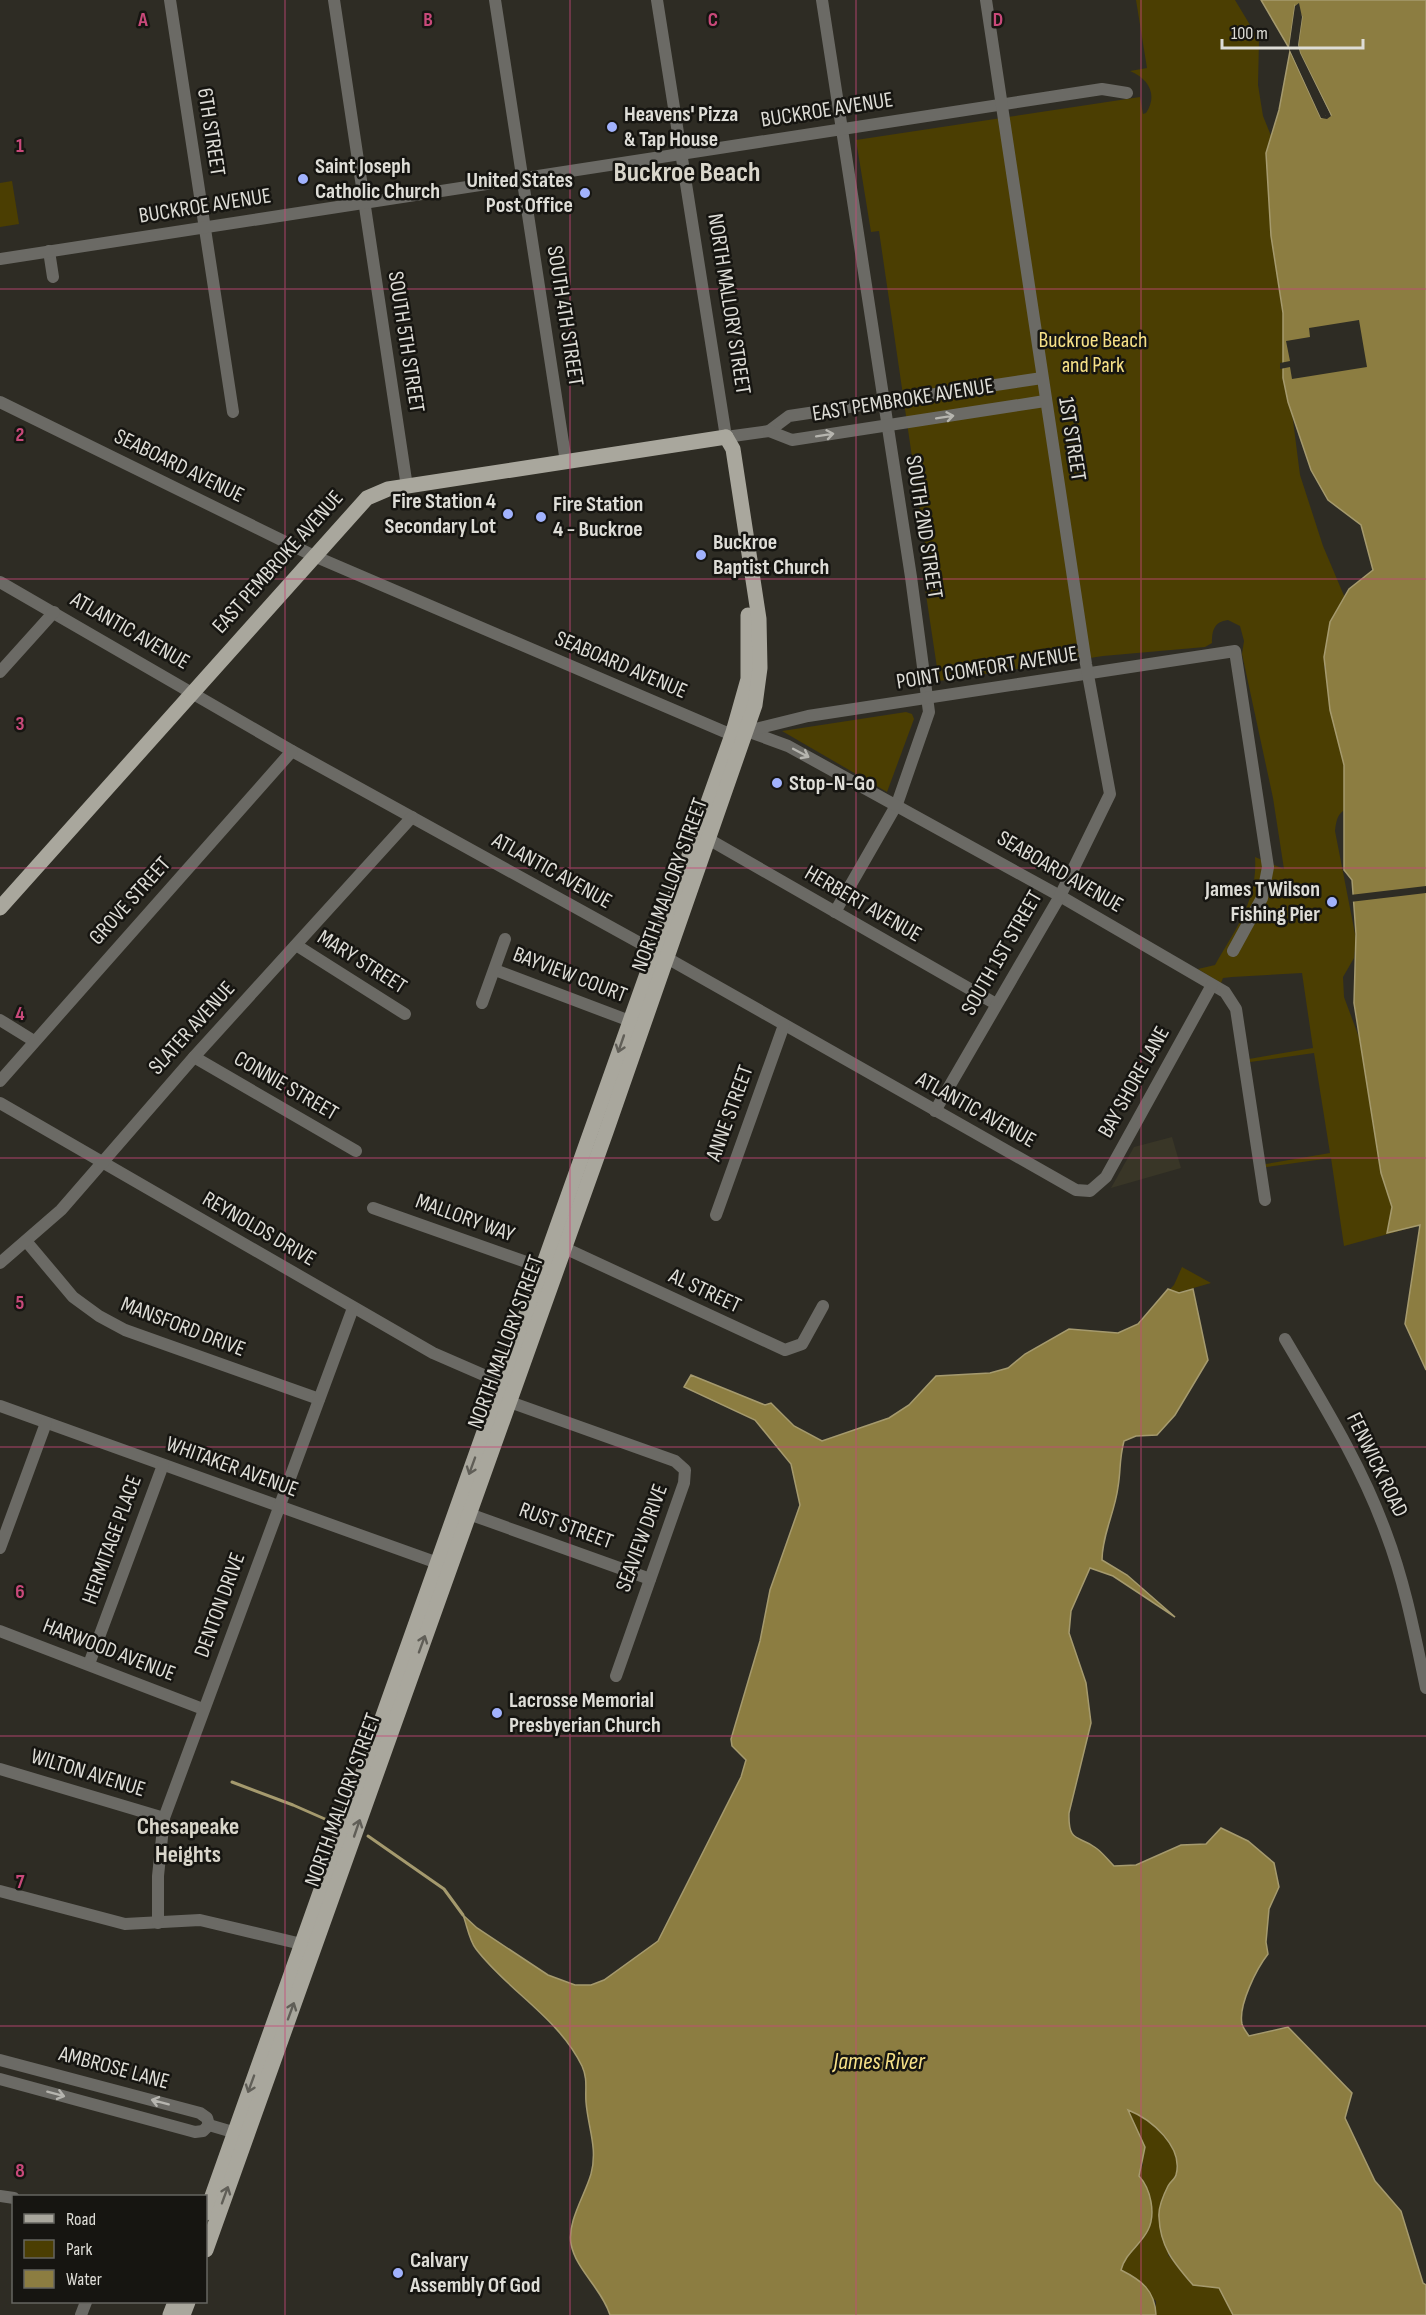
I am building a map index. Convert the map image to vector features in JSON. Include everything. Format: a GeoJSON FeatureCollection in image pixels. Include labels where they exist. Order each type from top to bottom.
{"type":"FeatureCollection","features":[{"type":"Feature","properties":{"kind":"main road","name":"EAST PEMBROKE AVENUE"},"geometry":{"type":"LineString","coordinates":[[0,908],[367,498],[381,491],[408,486],[726,437]]}},
{"type":"Feature","properties":{"kind":"main road","name":"NORTH MALLORY STREET"},"geometry":{"type":"LineString","coordinates":[[207,2247],[240,2135],[444,1565],[543,1268],[558,1245],[630,1021],[710,840],[740,732],[748,679],[750,626],[723,451],[726,437]]}},
{"type":"Feature","properties":{"kind":"main road","name":"NORTH MALLORY STREET"},"geometry":{"type":"LineString","coordinates":[[444,1565],[469,1514],[502,1394],[558,1245],[740,732]]}},
{"type":"Feature","properties":{"kind":"main road","name":"NORTH MALLORY STREET"},"geometry":{"type":"LineString","coordinates":[[207,2211],[240,2135]]}},
{"type":"Feature","properties":{"kind":"street","name":"6TH STREET"},"geometry":{"type":"LineString","coordinates":[[170,0],[232,412]]}},
{"type":"Feature","properties":{"kind":"street","name":"SOUTH 5TH STREET"},"geometry":{"type":"LineString","coordinates":[[334,0],[363,203],[408,486]]}},
{"type":"Feature","properties":{"kind":"street","name":"SOUTH 4TH STREET"},"geometry":{"type":"LineString","coordinates":[[495,0],[566,462]]}},
{"type":"Feature","properties":{"kind":"street","name":"NORTH MALLORY STREET"},"geometry":{"type":"LineString","coordinates":[[657,0],[726,437]]}},
{"type":"Feature","properties":{"kind":"street","name":"SOUTH 2ND STREET"},"geometry":{"type":"LineString","coordinates":[[822,0],[929,712],[897,804],[836,912]]}},
{"type":"Feature","properties":{"kind":"street","name":"1ST STREET"},"geometry":{"type":"LineString","coordinates":[[986,0],[1087,674]]}},
{"type":"Feature","properties":{"kind":"street","name":"BUCKROE AVENUE"},"geometry":{"type":"LineString","coordinates":[[0,259],[1000,104],[1102,89],[1127,93]]}},
{"type":"Feature","properties":{"kind":"street"},"geometry":{"type":"LineString","coordinates":[[49,251],[53,277]]}},
{"type":"Feature","properties":{"kind":"street","name":"EAST PEMBROKE AVENUE"},"geometry":{"type":"LineString","coordinates":[[726,437],[769,431],[789,416],[1042,378]]}},
{"type":"Feature","properties":{"kind":"street","name":"EAST PEMBROKE AVENUE"},"geometry":{"type":"LineString","coordinates":[[769,431],[792,440],[1045,401]]}},
{"type":"Feature","properties":{"kind":"street","name":"SEABOARD AVENUE"},"geometry":{"type":"LineString","coordinates":[[0,402],[314,556],[718,729],[740,732],[788,746],[897,804],[1212,985],[1228,996],[1236,1009],[1265,1200]]}},
{"type":"Feature","properties":{"kind":"street","name":"ATLANTIC AVENUE"},"geometry":{"type":"LineString","coordinates":[[0,582],[292,751],[661,955],[1066,1185],[1086,1192]]}},
{"type":"Feature","properties":{"kind":"street"},"geometry":{"type":"LineString","coordinates":[[0,672],[54,612]]}},
{"type":"Feature","properties":{"kind":"street","name":"POINT COMFORT AVENUE"},"geometry":{"type":"LineString","coordinates":[[740,732],[788,720],[1235,651],[1268,867],[1262,898],[1233,951]]}},
{"type":"Feature","properties":{"kind":"street","name":"SOUTH 1ST STREET"},"geometry":{"type":"LineString","coordinates":[[935,1112],[1060,896],[1110,794],[1087,674]]}},
{"type":"Feature","properties":{"kind":"street","name":"GROVE STREET"},"geometry":{"type":"LineString","coordinates":[[0,1081],[292,751]]}},
{"type":"Feature","properties":{"kind":"street","name":"SLATER AVENUE"},"geometry":{"type":"LineString","coordinates":[[0,1263],[61,1210],[194,1057],[412,817]]}},
{"type":"Feature","properties":{"kind":"street","name":"HERBERT AVENUE"},"geometry":{"type":"LineString","coordinates":[[710,840],[996,1004]]}},
{"type":"Feature","properties":{"kind":"street","name":"BAYVIEW COURT"},"geometry":{"type":"LineString","coordinates":[[482,1003],[505,939]]}},
{"type":"Feature","properties":{"kind":"street","name":"MARY STREET"},"geometry":{"type":"LineString","coordinates":[[296,945],[405,1014]]}},
{"type":"Feature","properties":{"kind":"street","name":"BAYVIEW COURT"},"geometry":{"type":"LineString","coordinates":[[495,970],[630,1021]]}},
{"type":"Feature","properties":{"kind":"street","name":"BAY SHORE LANE"},"geometry":{"type":"LineString","coordinates":[[1086,1192],[1106,1177],[1212,985]]}},
{"type":"Feature","properties":{"kind":"street"},"geometry":{"type":"LineString","coordinates":[[0,1020],[34,1041]]}},
{"type":"Feature","properties":{"kind":"street","name":"ANNE STREET"},"geometry":{"type":"LineString","coordinates":[[716,1215],[784,1025]]}},
{"type":"Feature","properties":{"kind":"street","name":"CONNIE STREET"},"geometry":{"type":"LineString","coordinates":[[194,1057],[356,1151]]}},
{"type":"Feature","properties":{"kind":"street","name":"REYNOLDS DRIVE"},"geometry":{"type":"LineString","coordinates":[[0,1103],[502,1394]]}},
{"type":"Feature","properties":{"kind":"street","name":"MALLORY WAY"},"geometry":{"type":"LineString","coordinates":[[373,1208],[543,1268]]}},
{"type":"Feature","properties":{"kind":"street","name":"MANSFORD DRIVE"},"geometry":{"type":"LineString","coordinates":[[26,1241],[73,1298],[99,1316],[125,1330],[319,1399]]}},
{"type":"Feature","properties":{"kind":"street","name":"AL STREET"},"geometry":{"type":"LineString","coordinates":[[558,1245],[785,1350],[802,1344],[823,1306]]}},
{"type":"Feature","properties":{"kind":"street","name":"DENTON DRIVE"},"geometry":{"type":"LineString","coordinates":[[158,1923],[158,1876],[164,1818],[353,1308]]}},
{"type":"Feature","properties":{"kind":"street","name":"FENWICK ROAD"},"geometry":{"type":"LineString","coordinates":[[1285,1339],[1338,1428],[1386,1533],[1403,1586],[1426,1688]]}},
{"type":"Feature","properties":{"kind":"street","name":"SEAVIEW DRIVE"},"geometry":{"type":"LineString","coordinates":[[502,1394],[681,1465],[685,1470],[684,1484],[616,1676]]}},
{"type":"Feature","properties":{"kind":"street","name":"WHITAKER AVENUE"},"geometry":{"type":"LineString","coordinates":[[0,1406],[444,1565]]}},
{"type":"Feature","properties":{"kind":"street"},"geometry":{"type":"LineString","coordinates":[[0,1548],[46,1423]]}},
{"type":"Feature","properties":{"kind":"street","name":"HERMITAGE PLACE"},"geometry":{"type":"LineString","coordinates":[[89,1664],[163,1465]]}},
{"type":"Feature","properties":{"kind":"street","name":"RUST STREET"},"geometry":{"type":"LineString","coordinates":[[469,1514],[650,1579]]}},
{"type":"Feature","properties":{"kind":"street","name":"HARWOOD AVENUE"},"geometry":{"type":"LineString","coordinates":[[0,1631],[203,1709]]}},
{"type":"Feature","properties":{"kind":"street","name":"WILTON AVENUE"},"geometry":{"type":"LineString","coordinates":[[0,1769],[164,1818]]}},
{"type":"Feature","properties":{"kind":"street"},"geometry":{"type":"LineString","coordinates":[[0,1891],[125,1924],[200,1920],[308,1945]]}},
{"type":"Feature","properties":{"kind":"street","name":"AMBROSE LANE"},"geometry":{"type":"LineString","coordinates":[[0,2060],[200,2113],[208,2120],[209,2125]]}},
{"type":"Feature","properties":{"kind":"street","name":"AMBROSE LANE"},"geometry":{"type":"LineString","coordinates":[[0,2079],[195,2132],[203,2132],[209,2125]]}},
{"type":"Feature","properties":{"kind":"street","name":"AMBROSE LANE"},"geometry":{"type":"LineString","coordinates":[[209,2125],[240,2135]]}},
{"type":"Feature","properties":{"kind":"shaded area"},"geometry":{"type":"Polygon","coordinates":[[[1172,1137],[1181,1168],[1111,1188],[1134,1147],[1172,1137]]]}},
{"type":"Feature","properties":{"kind":"green space","name":"Buckroe Beach and Park"},"geometry":{"type":"Polygon","coordinates":[[[1136,0],[1235,0],[1259,40],[1258,85],[1263,116],[1286,173],[1289,389],[1300,475],[1323,546],[1353,617],[1327,651],[1324,666],[1355,805],[1340,814],[1335,831],[1356,939],[1354,958],[1343,977],[1344,997],[1373,1075],[1421,1225],[1344,1246],[1331,1158],[1260,1168],[1260,1165],[1330,1153],[1314,1053],[1243,1063],[1243,1060],[1313,1048],[1302,973],[1223,978],[1221,983],[1198,969],[1215,965],[1244,914],[1253,887],[1255,857],[1284,869],[1273,798],[1242,654],[1244,641],[1240,626],[1228,620],[1220,623],[1213,631],[1212,643],[1205,647],[1103,656],[939,681],[925,588],[931,587],[879,231],[871,232],[856,140],[1140,97],[1143,114],[1146,113],[1151,100],[1150,88],[1142,78],[1130,71],[1147,68],[1136,0]]]}},
{"type":"Feature","properties":{"kind":"green space"},"geometry":{"type":"Polygon","coordinates":[[[12,181],[19,224],[0,227],[0,183],[12,181]]]}},
{"type":"Feature","properties":{"kind":"green space"},"geometry":{"type":"Polygon","coordinates":[[[906,712],[912,714],[914,719],[887,792],[782,731],[906,712]]]}},
{"type":"Feature","properties":{"kind":"green space"},"geometry":{"type":"Polygon","coordinates":[[[1182,1267],[1211,1283],[1162,1297],[1174,1285],[1182,1267]]]}},
{"type":"Feature","properties":{"kind":"green space"},"geometry":{"type":"Polygon","coordinates":[[[1128,2109],[1146,2120],[1164,2136],[1176,2156],[1178,2166],[1176,2177],[1169,2186],[1167,2196],[1168,2255],[1193,2285],[1219,2288],[1233,2315],[1156,2315],[1156,2301],[1121,2270],[1126,2258],[1145,2236],[1152,2217],[1147,2188],[1139,2176],[1143,2164],[1128,2109]]]}},
{"type":"Feature","properties":{"kind":"water"},"geometry":{"type":"Polygon","coordinates":[[[1261,0],[1426,0],[1426,1370],[1405,1324],[1420,1225],[1387,1233],[1392,1207],[1381,1173],[1354,1003],[1356,934],[1352,880],[1344,870],[1344,765],[1330,710],[1324,657],[1330,622],[1349,589],[1373,570],[1361,525],[1328,500],[1311,470],[1288,402],[1283,378],[1283,313],[1271,236],[1266,153],[1279,110],[1290,51],[1321,118],[1331,115],[1300,53],[1298,45],[1302,17],[1295,6],[1289,48],[1261,0]]]}},
{"type":"Feature","properties":{"kind":"water","name":"James River"},"geometry":{"type":"Polygon","coordinates":[[[1168,1289],[1179,1293],[1193,1289],[1208,1360],[1175,1415],[1157,1435],[1136,1436],[1124,1441],[1119,1481],[1104,1542],[1102,1560],[1127,1575],[1175,1617],[1113,1576],[1090,1568],[1071,1611],[1069,1633],[1086,1683],[1091,1723],[1069,1813],[1070,1830],[1076,1837],[1099,1850],[1114,1866],[1136,1865],[1181,1845],[1206,1844],[1221,1828],[1248,1841],[1274,1863],[1279,1887],[1269,1909],[1266,1942],[1268,1954],[1254,1977],[1246,1997],[1242,2016],[1243,2026],[1249,2036],[1288,2027],[1352,2093],[1345,2118],[1375,2181],[1401,2211],[1423,2283],[1426,2285],[1426,2315],[1233,2315],[1219,2288],[1193,2285],[1169,2254],[1162,2237],[1159,2213],[1165,2193],[1176,2175],[1175,2154],[1164,2135],[1146,2120],[1128,2110],[1145,2147],[1139,2176],[1147,2188],[1152,2217],[1148,2230],[1126,2258],[1121,2270],[1141,2282],[1150,2292],[1156,2315],[610,2315],[578,2262],[570,2236],[593,2165],[584,2071],[560,2033],[476,1949],[463,1915],[477,1928],[548,1975],[575,1985],[591,1985],[604,1980],[658,1941],[741,1777],[746,1760],[732,1746],[731,1739],[760,1641],[770,1590],[800,1505],[791,1464],[755,1420],[684,1387],[691,1375],[765,1405],[771,1403],[794,1426],[822,1441],[889,1418],[909,1405],[936,1376],[990,1373],[1008,1368],[1025,1354],[1069,1329],[1118,1333],[1138,1324],[1168,1289]]]}},
{"type":"Feature","properties":{"kind":"pier"},"geometry":{"type":"Polygon","coordinates":[[[1299,3],[1302,17],[1298,45],[1300,53],[1331,116],[1327,119],[1321,118],[1289,48],[1295,6],[1299,3]],[[1297,10],[1292,49],[1323,115],[1326,116],[1322,100],[1297,54],[1295,45],[1297,10]]]}},
{"type":"Feature","properties":{"kind":"pier"},"geometry":{"type":"Polygon","coordinates":[[[1359,320],[1367,367],[1292,379],[1290,367],[1280,369],[1280,363],[1290,361],[1286,341],[1310,337],[1309,328],[1359,320]]]}},
{"type":"Feature","properties":{"kind":"pier"},"geometry":{"type":"Polygon","coordinates":[[[1426,886],[1426,893],[1350,902],[1350,895],[1426,886]]]}},
{"type":"Feature","properties":{"kind":"waterway"},"geometry":{"type":"LineString","coordinates":[[232,1782],[334,1823]]}},
{"type":"Feature","properties":{"kind":"waterway"},"geometry":{"type":"LineString","coordinates":[[368,1836],[444,1889],[463,1915]]}},
{"type":"Feature","properties":{"kind":"place","name":"Heavens' Pizza & Tap House"},"geometry":{"type":"Point","coordinates":[612,127]}},
{"type":"Feature","properties":{"kind":"place","name":"Saint Joseph Catholic Church"},"geometry":{"type":"Point","coordinates":[303,179]}},
{"type":"Feature","properties":{"kind":"place","name":"United States Post Office"},"geometry":{"type":"Point","coordinates":[585,193]}},
{"type":"Feature","properties":{"kind":"place","name":"Fire Station 4 Secondary Lot"},"geometry":{"type":"Point","coordinates":[508,514]}},
{"type":"Feature","properties":{"kind":"place","name":"Fire Station 4 - Buckroe"},"geometry":{"type":"Point","coordinates":[541,517]}},
{"type":"Feature","properties":{"kind":"place","name":"Buckroe Baptist Church"},"geometry":{"type":"Point","coordinates":[701,555]}},
{"type":"Feature","properties":{"kind":"place","name":"Stop-N-Go"},"geometry":{"type":"Point","coordinates":[777,783]}},
{"type":"Feature","properties":{"kind":"place","name":"James T Wilson Fishing Pier"},"geometry":{"type":"Point","coordinates":[1332,902]}},
{"type":"Feature","properties":{"kind":"place","name":"Lacrosse Memorial Presbyerian Church"},"geometry":{"type":"Point","coordinates":[497,1713]}},
{"type":"Feature","properties":{"kind":"place","name":"Calvary Assembly Of God"},"geometry":{"type":"Point","coordinates":[398,2273]}},
{"type":"Feature","properties":{"kind":"district","name":"Buckroe Beach"},"geometry":{"type":"Point","coordinates":[687,172]}},
{"type":"Feature","properties":{"kind":"district","name":"Chesapeake Heights"},"geometry":{"type":"Point","coordinates":[188,1840]}}]}
